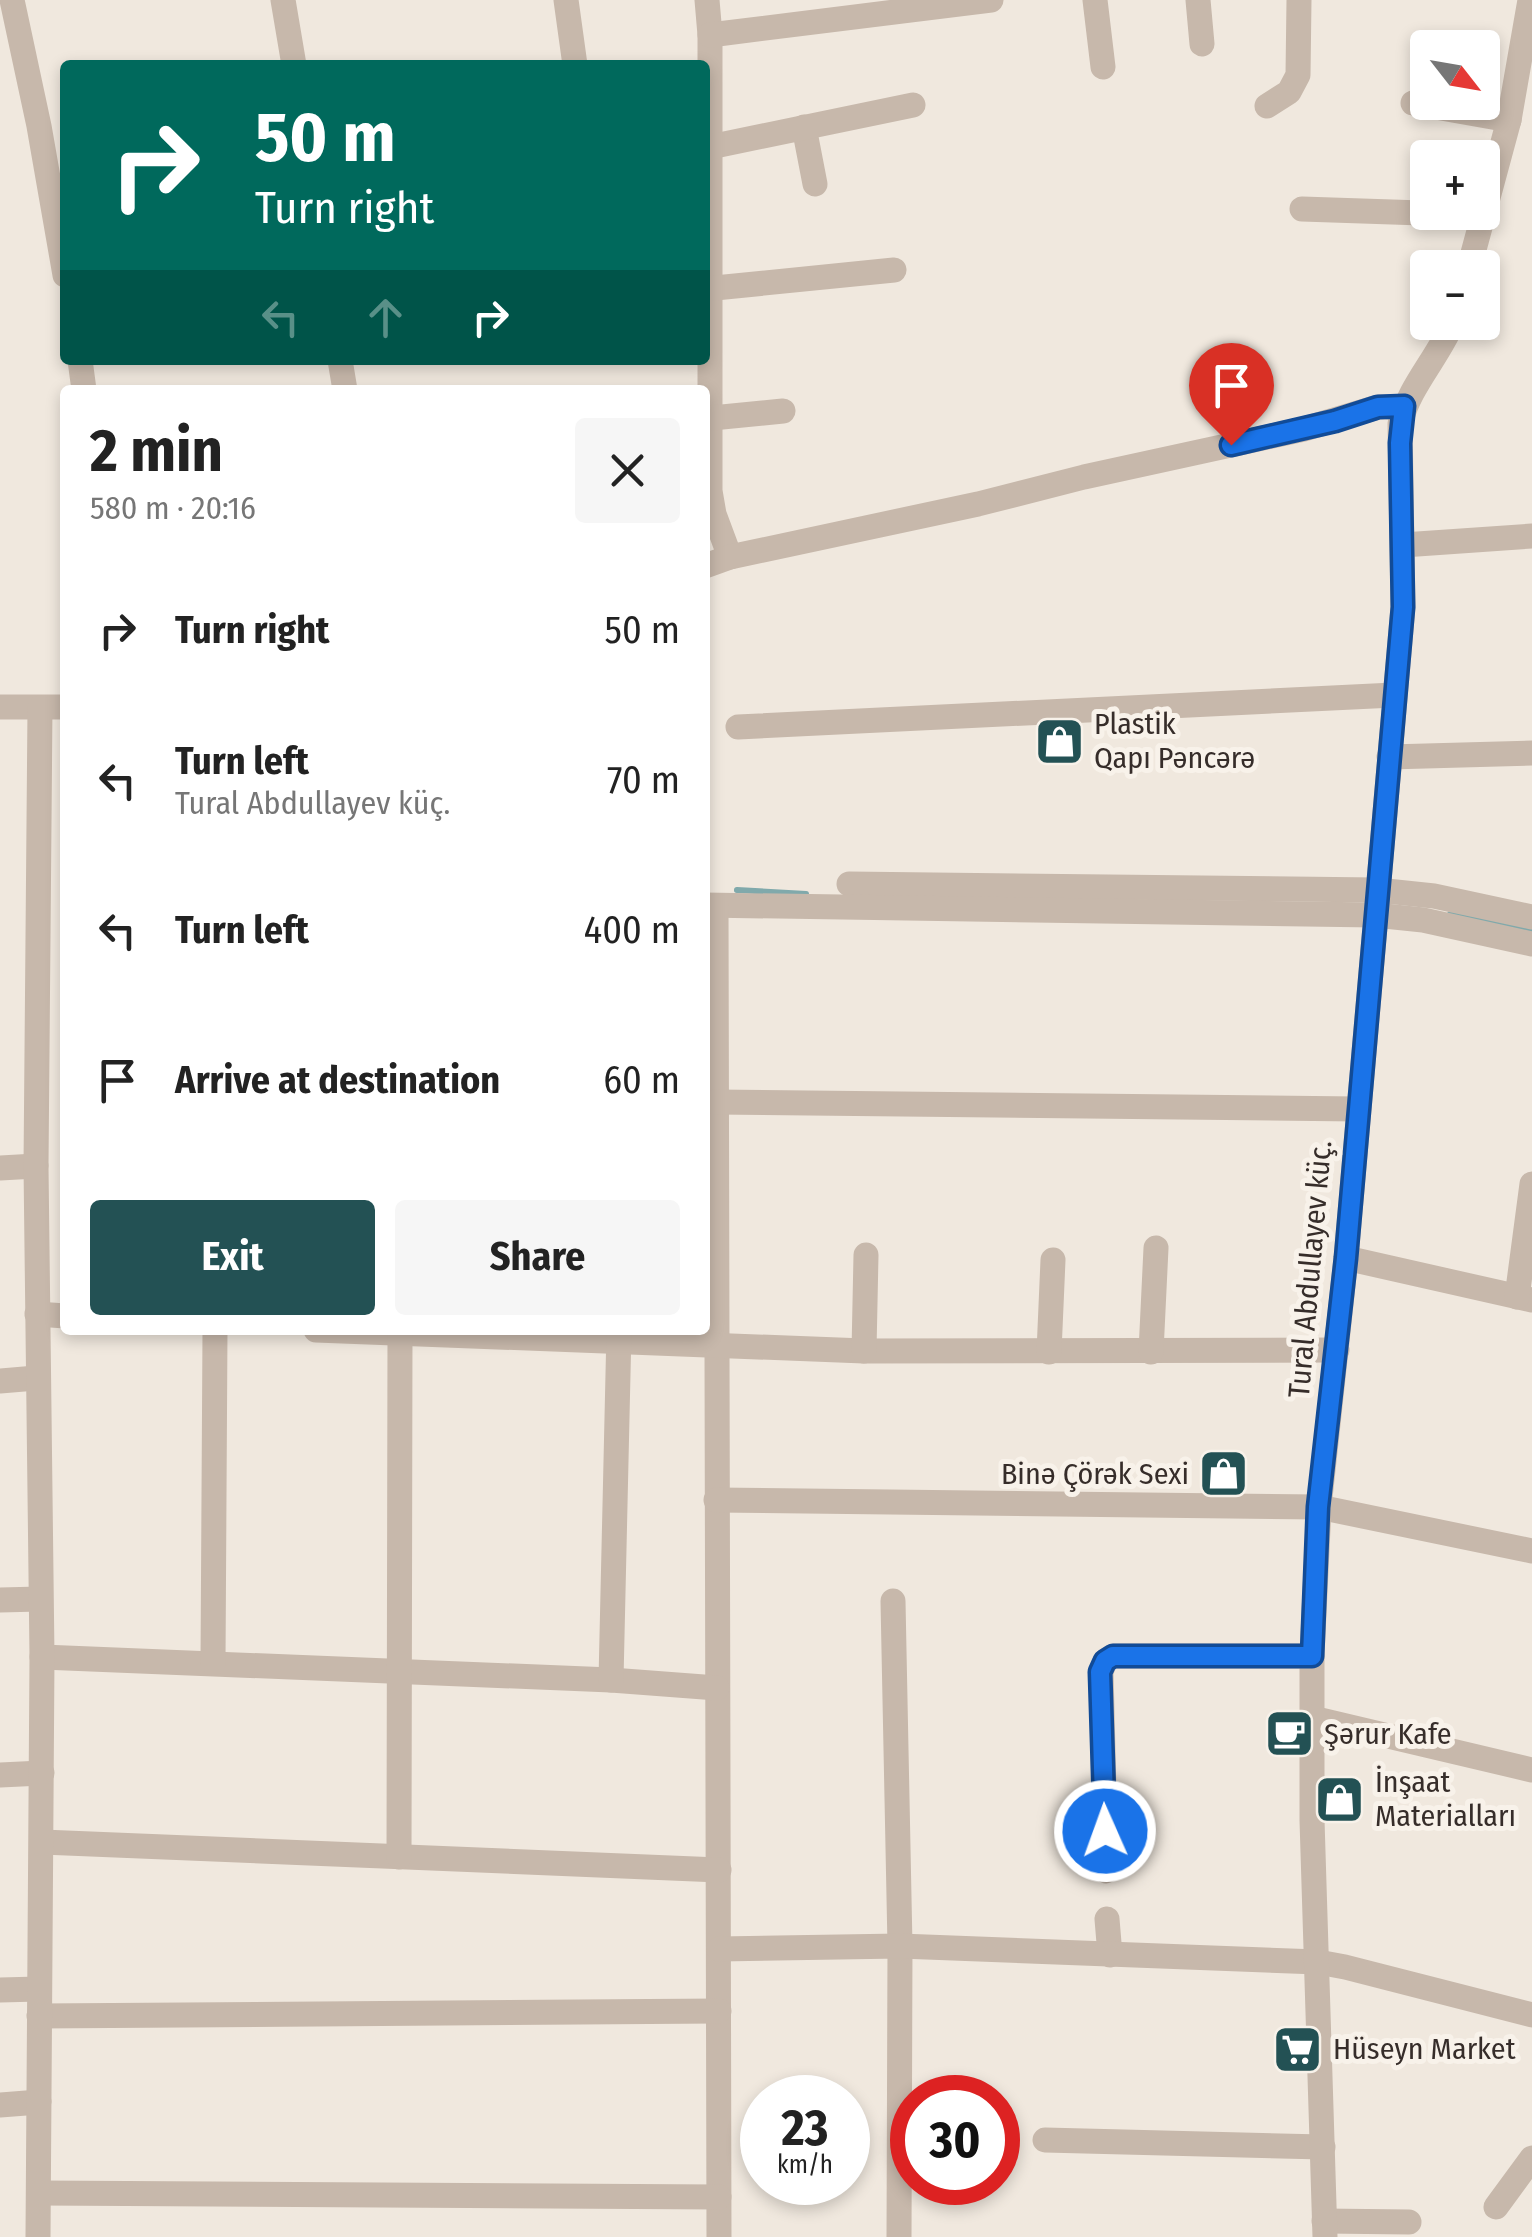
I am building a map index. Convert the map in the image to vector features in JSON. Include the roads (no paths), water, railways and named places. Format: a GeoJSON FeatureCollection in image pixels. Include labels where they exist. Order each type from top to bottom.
{"type":"FeatureCollection","features":[{"type":"Feature","properties":{"kind":"street"},"geometry":{"type":"LineString","coordinates":[[12,0],[52,124],[60,217]]}},
{"type":"Feature","properties":{"kind":"street"},"geometry":{"type":"LineString","coordinates":[[283,0],[293,60]]}},
{"type":"Feature","properties":{"kind":"street"},"geometry":{"type":"LineString","coordinates":[[566,0],[574,60]]}},
{"type":"Feature","properties":{"kind":"street"},"geometry":{"type":"LineString","coordinates":[[707,0],[710,147],[913,105]]}},
{"type":"Feature","properties":{"kind":"street"},"geometry":{"type":"LineString","coordinates":[[710,35],[991,0]]}},
{"type":"Feature","properties":{"kind":"street"},"geometry":{"type":"LineString","coordinates":[[1095,0],[1103,67]]}},
{"type":"Feature","properties":{"kind":"street"},"geometry":{"type":"LineString","coordinates":[[1198,0],[1202,44]]}},
{"type":"Feature","properties":{"kind":"street"},"geometry":{"type":"LineString","coordinates":[[1266,106],[1289,92],[1298,75],[1299,0]]}},
{"type":"Feature","properties":{"kind":"street"},"geometry":{"type":"LineString","coordinates":[[1500,152],[1530,12]]}},
{"type":"Feature","properties":{"kind":"street"},"geometry":{"type":"LineString","coordinates":[[1500,118],[1509,120]]}},
{"type":"Feature","properties":{"kind":"street"},"geometry":{"type":"LineString","coordinates":[[804,127],[815,184]]}},
{"type":"Feature","properties":{"kind":"street"},"geometry":{"type":"LineString","coordinates":[[1302,209],[1410,213]]}},
{"type":"Feature","properties":{"kind":"street"},"geometry":{"type":"LineString","coordinates":[[710,289],[894,270]]}},
{"type":"Feature","properties":{"kind":"street","name":"Tural Abdullayev küç."},"geometry":{"type":"LineString","coordinates":[[1325,2229],[1312,1718],[1318,1507],[1346,1258],[1403,607],[1400,443],[1404,406],[1444,340]]}},
{"type":"Feature","properties":{"kind":"street"},"geometry":{"type":"LineString","coordinates":[[710,365],[710,491],[730,557]]}},
{"type":"Feature","properties":{"kind":"street"},"geometry":{"type":"LineString","coordinates":[[710,564],[1304,429],[1378,407],[1404,406]]}},
{"type":"Feature","properties":{"kind":"street"},"geometry":{"type":"LineString","coordinates":[[712,418],[782,411]]}},
{"type":"Feature","properties":{"kind":"street"},"geometry":{"type":"LineString","coordinates":[[1403,546],[1532,536]]}},
{"type":"Feature","properties":{"kind":"street"},"geometry":{"type":"LineString","coordinates":[[738,727],[1394,695]]}},
{"type":"Feature","properties":{"kind":"street"},"geometry":{"type":"LineString","coordinates":[[0,707],[53,707],[36,1166],[42,1657],[38,2237]]}},
{"type":"Feature","properties":{"kind":"street"},"geometry":{"type":"LineString","coordinates":[[1388,757],[1532,754]]}},
{"type":"Feature","properties":{"kind":"street"},"geometry":{"type":"LineString","coordinates":[[850,884],[1376,903],[1423,920],[1532,944]]}},
{"type":"Feature","properties":{"kind":"street"},"geometry":{"type":"LineString","coordinates":[[719,2237],[716,1102],[710,906],[1376,903],[1434,896],[1532,917]]}},
{"type":"Feature","properties":{"kind":"street"},"geometry":{"type":"LineString","coordinates":[[716,1102],[1357,1109]]}},
{"type":"Feature","properties":{"kind":"street"},"geometry":{"type":"LineString","coordinates":[[0,1168],[36,1166]]}},
{"type":"Feature","properties":{"kind":"street"},"geometry":{"type":"LineString","coordinates":[[1346,1258],[1524,1298],[1532,1184]]}},
{"type":"Feature","properties":{"kind":"street"},"geometry":{"type":"LineString","coordinates":[[1151,1352],[1156,1248]]}},
{"type":"Feature","properties":{"kind":"street"},"geometry":{"type":"LineString","coordinates":[[864,1352],[866,1255]]}},
{"type":"Feature","properties":{"kind":"street"},"geometry":{"type":"LineString","coordinates":[[1048,1352],[1053,1260]]}},
{"type":"Feature","properties":{"kind":"street"},"geometry":{"type":"LineString","coordinates":[[37,1314],[60,1316]]}},
{"type":"Feature","properties":{"kind":"street"},"geometry":{"type":"LineString","coordinates":[[213,1664],[215,1335]]}},
{"type":"Feature","properties":{"kind":"street"},"geometry":{"type":"LineString","coordinates":[[399,1856],[400,1335]]}},
{"type":"Feature","properties":{"kind":"street"},"geometry":{"type":"LineString","coordinates":[[564,1335],[864,1352],[1337,1350]]}},
{"type":"Feature","properties":{"kind":"street"},"geometry":{"type":"LineString","coordinates":[[611,1680],[619,1336]]}},
{"type":"Feature","properties":{"kind":"street"},"geometry":{"type":"LineString","coordinates":[[0,1380],[36,1378]]}},
{"type":"Feature","properties":{"kind":"street"},"geometry":{"type":"LineString","coordinates":[[716,1500],[1318,1507],[1532,1551]]}},
{"type":"Feature","properties":{"kind":"street"},"geometry":{"type":"LineString","coordinates":[[0,1600],[40,1599]]}},
{"type":"Feature","properties":{"kind":"street"},"geometry":{"type":"LineString","coordinates":[[892,1601],[900,1946],[900,2237]]}},
{"type":"Feature","properties":{"kind":"street"},"geometry":{"type":"LineString","coordinates":[[1106,1871],[1100,1672],[1105,1661],[1113,1656],[1312,1656]]}},
{"type":"Feature","properties":{"kind":"street"},"geometry":{"type":"LineString","coordinates":[[42,1657],[611,1680],[716,1688]]}},
{"type":"Feature","properties":{"kind":"street"},"geometry":{"type":"LineString","coordinates":[[1312,1718],[1532,1770]]}},
{"type":"Feature","properties":{"kind":"street"},"geometry":{"type":"LineString","coordinates":[[0,1775],[42,1773]]}},
{"type":"Feature","properties":{"kind":"street"},"geometry":{"type":"LineString","coordinates":[[42,1842],[719,1870]]}},
{"type":"Feature","properties":{"kind":"street"},"geometry":{"type":"LineString","coordinates":[[1107,1919],[1110,1955]]}},
{"type":"Feature","properties":{"kind":"street"},"geometry":{"type":"LineString","coordinates":[[719,1949],[900,1946],[1318,1962],[1532,2015]]}},
{"type":"Feature","properties":{"kind":"street"},"geometry":{"type":"LineString","coordinates":[[0,1990],[39,1988]]}},
{"type":"Feature","properties":{"kind":"street"},"geometry":{"type":"LineString","coordinates":[[39,2016],[719,2011]]}},
{"type":"Feature","properties":{"kind":"street"},"geometry":{"type":"LineString","coordinates":[[0,2105],[39,2102]]}},
{"type":"Feature","properties":{"kind":"street"},"geometry":{"type":"LineString","coordinates":[[1045,2140],[1324,2147]]}},
{"type":"Feature","properties":{"kind":"street"},"geometry":{"type":"LineString","coordinates":[[1496,2206],[1532,2158]]}},
{"type":"Feature","properties":{"kind":"street"},"geometry":{"type":"LineString","coordinates":[[40,2193],[719,2197]]}},
{"type":"Feature","properties":{"kind":"street"},"geometry":{"type":"LineString","coordinates":[[1325,2229],[1409,2222]]}},
{"type":"Feature","properties":{"kind":"waterway"},"geometry":{"type":"LineString","coordinates":[[737,890],[806,894]]}},
{"type":"Feature","properties":{"kind":"waterway"},"geometry":{"type":"LineString","coordinates":[[1450,914],[1532,931]]}},
{"type":"Feature","properties":{"kind":"place","name":"Plastik Qapı Pəncərə"},"geometry":{"type":"Point","coordinates":[1059,741]}},
{"type":"Feature","properties":{"kind":"place","name":"Binə Çörək Sexi"},"geometry":{"type":"Point","coordinates":[1224,1474]}},
{"type":"Feature","properties":{"kind":"place","name":"Şərur Kafe"},"geometry":{"type":"Point","coordinates":[1289,1734]}},
{"type":"Feature","properties":{"kind":"place","name":"İnşaat Materialları"},"geometry":{"type":"Point","coordinates":[1340,1799]}},
{"type":"Feature","properties":{"kind":"place","name":"Hüseyn Market"},"geometry":{"type":"Point","coordinates":[1298,2049]}}]}
